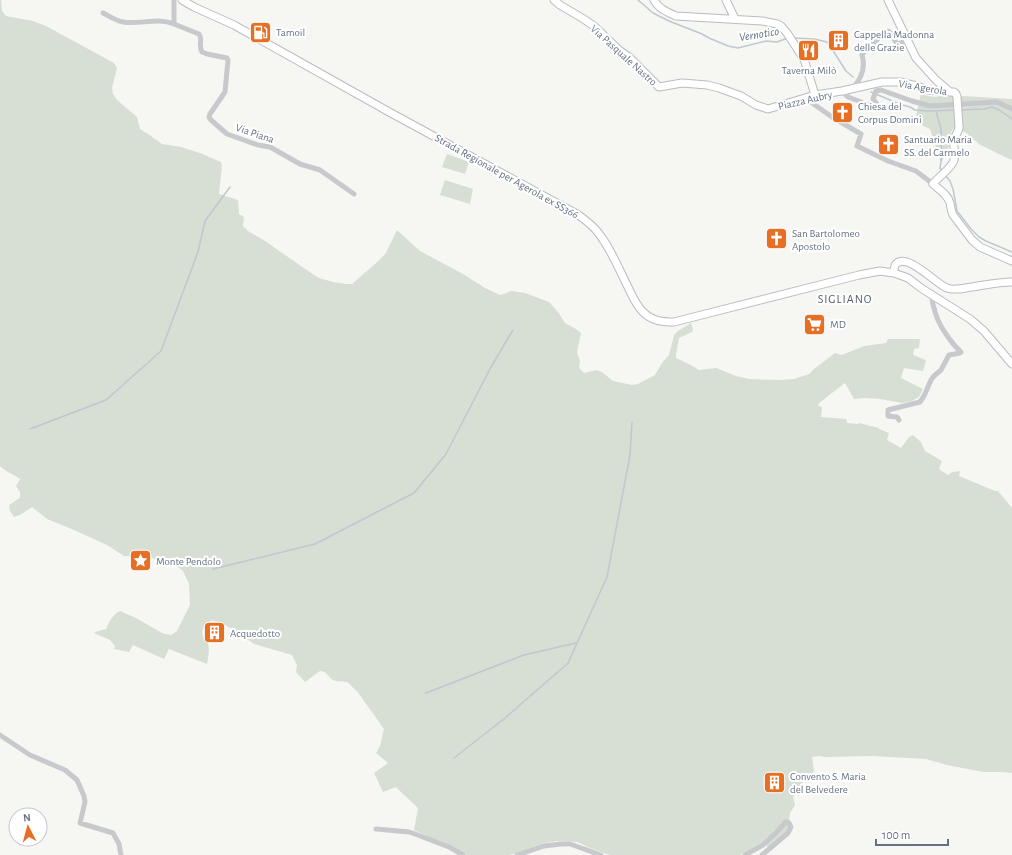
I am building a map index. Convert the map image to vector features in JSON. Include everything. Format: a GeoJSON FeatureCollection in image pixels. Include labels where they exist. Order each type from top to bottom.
{"type":"FeatureCollection","features":[{"type":"Feature","properties":{"kind":"street"},"geometry":{"type":"LineString","coordinates":[[103,12],[117,21],[122,22],[162,21],[174,24],[174,0]]}},
{"type":"Feature","properties":{"kind":"street","name":"Strada Regionale per Agerola ex SS366"},"geometry":{"type":"LineString","coordinates":[[182,0],[196,3],[398,117],[577,214],[596,230],[605,243],[636,302],[643,312],[661,322],[674,322],[880,271],[894,273],[908,278],[970,319],[984,331],[1012,364]]}},
{"type":"Feature","properties":{"kind":"street","name":"Via Pasquale Nastro"},"geometry":{"type":"LineString","coordinates":[[554,0],[560,6],[594,26],[619,50],[630,58],[659,87],[682,83],[707,84],[741,96],[756,105],[768,109]]}},
{"type":"Feature","properties":{"kind":"street"},"geometry":{"type":"LineString","coordinates":[[654,0],[665,11],[676,16],[762,21],[781,26],[804,59],[814,95]]}},
{"type":"Feature","properties":{"kind":"street"},"geometry":{"type":"LineString","coordinates":[[726,0],[735,19]]}},
{"type":"Feature","properties":{"kind":"street"},"geometry":{"type":"LineString","coordinates":[[888,0],[918,62],[950,92]]}},
{"type":"Feature","properties":{"kind":"street","name":"Via Piana"},"geometry":{"type":"LineString","coordinates":[[174,24],[200,34],[200,46],[202,52],[227,58],[228,60],[225,92],[210,114],[209,116],[211,120],[227,134],[258,145],[270,147],[300,164],[320,170],[354,194]]}},
{"type":"Feature","properties":{"kind":"street"},"geometry":{"type":"LineString","coordinates":[[853,88],[863,70],[864,61],[862,55],[885,32],[888,31],[891,33],[894,41],[898,44],[908,40]]}},
{"type":"Feature","properties":{"kind":"street"},"geometry":{"type":"LineString","coordinates":[[932,90],[936,87],[936,80]]}},
{"type":"Feature","properties":{"kind":"street","name":"Via Agerola"},"geometry":{"type":"LineString","coordinates":[[853,88],[882,82],[900,82],[928,90],[954,92],[956,97],[959,130],[954,141],[954,161],[952,165],[935,181]]}},
{"type":"Feature","properties":{"kind":"street","name":"Piazza Aubry"},"geometry":{"type":"LineString","coordinates":[[768,109],[814,95],[853,88]]}},
{"type":"Feature","properties":{"kind":"street"},"geometry":{"type":"LineString","coordinates":[[842,91],[848,97],[877,108],[877,104],[873,99],[876,90],[881,90],[930,106],[997,102],[1012,109]]}},
{"type":"Feature","properties":{"kind":"street"},"geometry":{"type":"LineString","coordinates":[[805,98],[832,117],[861,134],[857,146],[888,161],[916,171],[935,181],[948,198],[953,216],[972,240],[980,247],[1012,261]]}},
{"type":"Feature","properties":{"kind":"street"},"geometry":{"type":"LineString","coordinates":[[894,273],[897,263],[905,262],[913,264],[941,286],[953,289],[1012,282]]}},
{"type":"Feature","properties":{"kind":"street"},"geometry":{"type":"LineString","coordinates":[[899,420],[897,417],[888,416],[888,410],[920,402],[931,380],[941,370],[949,355],[961,352],[956,347],[936,315],[931,294]]}},
{"type":"Feature","properties":{"kind":"street"},"geometry":{"type":"LineString","coordinates":[[0,735],[30,755],[65,770],[77,780],[85,802],[80,823],[113,833],[119,844],[121,855]]}},
{"type":"Feature","properties":{"kind":"street"},"geometry":{"type":"LineString","coordinates":[[745,855],[763,845],[786,822],[789,823],[791,827],[788,833],[762,855]]}},
{"type":"Feature","properties":{"kind":"street"},"geometry":{"type":"LineString","coordinates":[[376,829],[409,832],[448,847],[463,855]]}},
{"type":"Feature","properties":{"kind":"street"},"geometry":{"type":"LineString","coordinates":[[517,855],[544,846],[560,844],[570,844],[601,855]]}},
{"type":"Feature","properties":{"kind":"shaded area"},"geometry":{"type":"Polygon","coordinates":[[[0,0],[2,11],[6,16],[33,21],[46,26],[114,63],[117,68],[112,88],[113,94],[117,100],[137,117],[140,129],[162,144],[181,147],[221,162],[222,166],[219,194],[238,200],[239,214],[244,217],[243,226],[248,231],[319,278],[333,282],[352,284],[386,253],[397,230],[420,251],[463,274],[485,288],[500,295],[512,291],[525,293],[549,302],[565,323],[581,333],[577,352],[580,361],[579,368],[584,373],[596,370],[602,372],[613,381],[632,385],[638,384],[655,375],[669,355],[674,335],[691,323],[693,329],[692,332],[679,338],[676,358],[699,370],[716,368],[736,376],[749,379],[794,379],[809,374],[835,353],[842,355],[864,346],[886,343],[888,339],[920,339],[919,348],[914,349],[913,355],[926,360],[923,371],[904,368],[901,378],[923,389],[919,397],[912,401],[902,403],[880,399],[854,399],[845,383],[819,403],[818,406],[822,407],[821,417],[846,419],[847,423],[859,423],[879,428],[889,433],[887,440],[901,448],[909,437],[913,435],[921,442],[925,451],[942,461],[939,469],[948,475],[952,472],[960,471],[959,476],[998,491],[1012,508],[1012,773],[983,772],[926,759],[873,756],[812,757],[814,771],[800,785],[793,797],[795,805],[789,817],[792,829],[771,851],[763,842],[740,855],[610,855],[577,842],[557,841],[545,843],[509,855],[467,855],[414,830],[418,808],[396,787],[383,792],[374,773],[388,763],[376,753],[380,746],[384,729],[357,691],[347,682],[333,680],[326,673],[320,671],[305,682],[296,672],[297,665],[292,655],[254,644],[236,631],[212,620],[204,627],[202,631],[203,636],[209,646],[207,664],[169,649],[164,659],[133,645],[129,652],[114,649],[115,646],[110,640],[94,633],[106,629],[113,616],[120,611],[136,618],[162,633],[171,635],[177,631],[190,605],[189,584],[183,571],[165,561],[144,557],[124,556],[107,545],[47,519],[32,507],[14,517],[10,511],[9,505],[20,498],[20,492],[16,486],[20,479],[0,466],[0,0]]]}},
{"type":"Feature","properties":{"kind":"shaded area"},"geometry":{"type":"Polygon","coordinates":[[[921,93],[927,96],[935,97],[947,95],[1012,99],[1012,160],[979,144],[965,132],[953,129],[951,132],[951,142],[941,163],[930,129],[915,122],[921,93]]]}},
{"type":"Feature","properties":{"kind":"shaded area"},"geometry":{"type":"Polygon","coordinates":[[[447,154],[469,162],[465,174],[442,167],[447,154]]]}},
{"type":"Feature","properties":{"kind":"shaded area"},"geometry":{"type":"Polygon","coordinates":[[[445,180],[473,189],[470,204],[440,195],[445,180]]]}},
{"type":"Feature","properties":{"kind":"waterway","name":"Vernotico"},"geometry":{"type":"LineString","coordinates":[[638,0],[653,13],[728,46],[738,48],[766,41],[777,42],[787,39]]}},
{"type":"Feature","properties":{"kind":"waterway","name":"Vernotico"},"geometry":{"type":"LineString","coordinates":[[793,38],[814,39],[827,42],[846,71],[853,77]]}},
{"type":"Feature","properties":{"kind":"waterway","name":"Vernotico"},"geometry":{"type":"LineString","coordinates":[[871,92],[915,110],[956,110]]}},
{"type":"Feature","properties":{"kind":"waterway","name":"Vernotico"},"geometry":{"type":"LineString","coordinates":[[960,110],[984,109],[992,107],[1012,119]]}},
{"type":"Feature","properties":{"kind":"waterway"},"geometry":{"type":"LineString","coordinates":[[936,111],[941,129],[942,154],[940,168],[942,171]]}},
{"type":"Feature","properties":{"kind":"waterway"},"geometry":{"type":"LineString","coordinates":[[946,176],[953,189],[957,211],[971,229],[979,237],[986,241],[1012,252]]}},
{"type":"Feature","properties":{"kind":"waterway"},"geometry":{"type":"LineString","coordinates":[[30,429],[106,400],[161,351],[198,252],[205,221],[230,187]]}},
{"type":"Feature","properties":{"kind":"waterway"},"geometry":{"type":"LineString","coordinates":[[213,569],[315,544],[414,493],[446,454],[491,367],[513,330]]}},
{"type":"Feature","properties":{"kind":"waterway"},"geometry":{"type":"LineString","coordinates":[[454,758],[505,718],[568,663],[607,577],[630,455],[632,422]]}},
{"type":"Feature","properties":{"kind":"waterway"},"geometry":{"type":"LineString","coordinates":[[426,693],[524,655],[576,643]]}},
{"type":"Feature","properties":{"kind":"place","name":"Tamoil"},"geometry":{"type":"Point","coordinates":[260,32]}},
{"type":"Feature","properties":{"kind":"place","name":"Cappella Madonna delle Grazie"},"geometry":{"type":"Point","coordinates":[838,40]}},
{"type":"Feature","properties":{"kind":"place","name":"Taverna Milò"},"geometry":{"type":"Point","coordinates":[809,50]}},
{"type":"Feature","properties":{"kind":"place","name":"Chiesa del Corpus Domini"},"geometry":{"type":"Point","coordinates":[843,112]}},
{"type":"Feature","properties":{"kind":"place","name":"Santuario Maria SS. del Carmelo"},"geometry":{"type":"Point","coordinates":[888,145]}},
{"type":"Feature","properties":{"kind":"place","name":"San Bartolomeo Apostolo"},"geometry":{"type":"Point","coordinates":[776,239]}},
{"type":"Feature","properties":{"kind":"place","name":"MD"},"geometry":{"type":"Point","coordinates":[814,324]}},
{"type":"Feature","properties":{"kind":"place","name":"Monte Pendolo"},"geometry":{"type":"Point","coordinates":[141,561]}},
{"type":"Feature","properties":{"kind":"place","name":"Acquedotto"},"geometry":{"type":"Point","coordinates":[214,633]}},
{"type":"Feature","properties":{"kind":"place","name":"Convento S. Maria del Belvedere"},"geometry":{"type":"Point","coordinates":[775,782]}},
{"type":"Feature","properties":{"kind":"district","name":"SIGLIANO"},"geometry":{"type":"Point","coordinates":[845,299]}}]}
